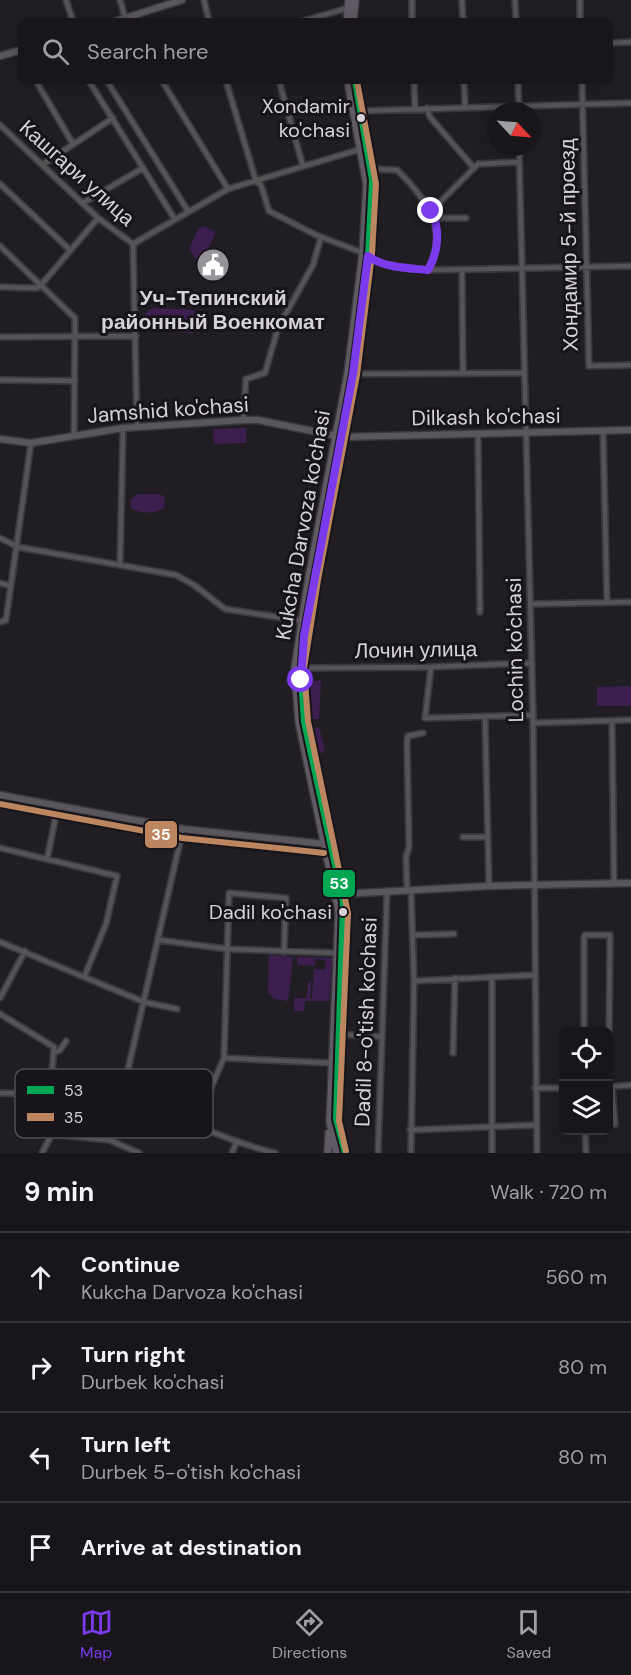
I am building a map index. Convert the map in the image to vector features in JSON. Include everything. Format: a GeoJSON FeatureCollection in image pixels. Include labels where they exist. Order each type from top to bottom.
{"type":"FeatureCollection","features":[{"type":"Feature","properties":{"kind":"main road"},"geometry":{"type":"LineString","coordinates":[[353,18],[355,0]]}},
{"type":"Feature","properties":{"kind":"main road","name":"Kukcha Darvoza ko'chasi"},"geometry":{"type":"LineString","coordinates":[[337,1153],[330,1122],[337,1034],[340,894],[304,722],[298,668],[304,621],[351,373],[373,201],[371,169],[349,84]]}},
{"type":"Feature","properties":{"kind":"main road","name":"Kukcha Darvoza ko'chasi"},"geometry":{"type":"LineString","coordinates":[[355,84],[367,190],[366,254]]}},
{"type":"Feature","properties":{"kind":"main road","name":"Kukcha Darvoza ko'chasi"},"geometry":{"type":"LineString","coordinates":[[335,1064],[337,1131],[345,1153]]}},
{"type":"Feature","properties":{"kind":"main road"},"geometry":{"type":"LineString","coordinates":[[328,1153],[330,1122]]}},
{"type":"Feature","properties":{"kind":"main road"},"geometry":{"type":"LineString","coordinates":[[337,1131],[351,1153]]}},
{"type":"Feature","properties":{"kind":"street"},"geometry":{"type":"LineString","coordinates":[[66,0],[72,18]]}},
{"type":"Feature","properties":{"kind":"street"},"geometry":{"type":"LineString","coordinates":[[120,0],[125,18]]}},
{"type":"Feature","properties":{"kind":"street"},"geometry":{"type":"LineString","coordinates":[[131,18],[173,1],[182,0]]}},
{"type":"Feature","properties":{"kind":"street"},"geometry":{"type":"LineString","coordinates":[[204,0],[208,18]]}},
{"type":"Feature","properties":{"kind":"street"},"geometry":{"type":"LineString","coordinates":[[412,0],[412,18]]}},
{"type":"Feature","properties":{"kind":"street"},"geometry":{"type":"LineString","coordinates":[[462,0],[463,18]]}},
{"type":"Feature","properties":{"kind":"street"},"geometry":{"type":"LineString","coordinates":[[515,0],[516,18]]}},
{"type":"Feature","properties":{"kind":"street"},"geometry":{"type":"LineString","coordinates":[[580,0],[580,18]]}},
{"type":"Feature","properties":{"kind":"street"},"geometry":{"type":"LineString","coordinates":[[311,18],[348,4]]}},
{"type":"Feature","properties":{"kind":"street"},"geometry":{"type":"LineString","coordinates":[[613,43],[631,42]]}},
{"type":"Feature","properties":{"kind":"street"},"geometry":{"type":"LineString","coordinates":[[0,56],[18,52]]}},
{"type":"Feature","properties":{"kind":"street"},"geometry":{"type":"LineString","coordinates":[[38,84],[73,144]]}},
{"type":"Feature","properties":{"kind":"street"},"geometry":{"type":"LineString","coordinates":[[91,84],[174,218]]}},
{"type":"Feature","properties":{"kind":"street"},"geometry":{"type":"LineString","coordinates":[[109,84],[188,211]]}},
{"type":"Feature","properties":{"kind":"street"},"geometry":{"type":"LineString","coordinates":[[164,84],[228,189]]}},
{"type":"Feature","properties":{"kind":"street"},"geometry":{"type":"LineString","coordinates":[[227,84],[256,181],[261,185],[272,213],[321,237],[366,254],[374,260],[399,267],[428,270],[631,266]]}},
{"type":"Feature","properties":{"kind":"street"},"geometry":{"type":"LineString","coordinates":[[280,84],[303,166]]}},
{"type":"Feature","properties":{"kind":"street"},"geometry":{"type":"LineString","coordinates":[[414,84],[415,109]]}},
{"type":"Feature","properties":{"kind":"street"},"geometry":{"type":"LineString","coordinates":[[464,84],[465,107]]}},
{"type":"Feature","properties":{"kind":"street"},"geometry":{"type":"LineString","coordinates":[[518,84],[519,102]]}},
{"type":"Feature","properties":{"kind":"street","name":"Хондамир 5-й проезд"},"geometry":{"type":"LineString","coordinates":[[582,84],[589,366],[631,365]]}},
{"type":"Feature","properties":{"kind":"street"},"geometry":{"type":"LineString","coordinates":[[541,107],[631,103]]}},
{"type":"Feature","properties":{"kind":"street"},"geometry":{"type":"LineString","coordinates":[[357,112],[487,107]]}},
{"type":"Feature","properties":{"kind":"street"},"geometry":{"type":"LineString","coordinates":[[427,108],[430,117],[473,167]]}},
{"type":"Feature","properties":{"kind":"street"},"geometry":{"type":"LineString","coordinates":[[42,165],[112,118]]}},
{"type":"Feature","properties":{"kind":"street","name":"Кашгари улица"},"geometry":{"type":"LineString","coordinates":[[0,125],[98,218],[133,244]]}},
{"type":"Feature","properties":{"kind":"street"},"geometry":{"type":"LineString","coordinates":[[137,426],[133,244],[174,218],[228,189],[361,149]]}},
{"type":"Feature","properties":{"kind":"street","name":"Lochin ko'chasi"},"geometry":{"type":"LineString","coordinates":[[519,156],[531,604],[536,884],[535,1125],[537,1153]]}},
{"type":"Feature","properties":{"kind":"street"},"geometry":{"type":"LineString","coordinates":[[431,211],[473,167],[483,162],[519,162]]}},
{"type":"Feature","properties":{"kind":"street"},"geometry":{"type":"LineString","coordinates":[[83,203],[143,168]]}},
{"type":"Feature","properties":{"kind":"street"},"geometry":{"type":"LineString","coordinates":[[371,169],[398,170],[435,218],[436,247],[428,270]]}},
{"type":"Feature","properties":{"kind":"street"},"geometry":{"type":"LineString","coordinates":[[0,184],[69,249]]}},
{"type":"Feature","properties":{"kind":"street"},"geometry":{"type":"LineString","coordinates":[[0,287],[36,288],[41,285],[69,249],[98,218]]}},
{"type":"Feature","properties":{"kind":"street"},"geometry":{"type":"LineString","coordinates":[[435,218],[466,218]]}},
{"type":"Feature","properties":{"kind":"street"},"geometry":{"type":"LineString","coordinates":[[243,420],[246,378],[265,373],[278,328],[313,265],[321,237]]}},
{"type":"Feature","properties":{"kind":"street"},"geometry":{"type":"LineString","coordinates":[[0,246],[75,318],[74,434]]}},
{"type":"Feature","properties":{"kind":"street"},"geometry":{"type":"LineString","coordinates":[[462,270],[463,373]]}},
{"type":"Feature","properties":{"kind":"street"},"geometry":{"type":"LineString","coordinates":[[0,337],[136,336]]}},
{"type":"Feature","properties":{"kind":"street"},"geometry":{"type":"LineString","coordinates":[[351,373],[524,373]]}},
{"type":"Feature","properties":{"kind":"street"},"geometry":{"type":"LineString","coordinates":[[0,380],[75,381]]}},
{"type":"Feature","properties":{"kind":"street","name":"Jamshid ko'chasi"},"geometry":{"type":"LineString","coordinates":[[0,439],[31,442],[137,426],[243,420],[258,420],[339,436]]}},
{"type":"Feature","properties":{"kind":"street"},"geometry":{"type":"LineString","coordinates":[[120,565],[123,428]]}},
{"type":"Feature","properties":{"kind":"street","name":"Dilkash ko'chasi"},"geometry":{"type":"LineString","coordinates":[[339,436],[631,430]]}},
{"type":"Feature","properties":{"kind":"street"},"geometry":{"type":"LineString","coordinates":[[603,431],[607,602]]}},
{"type":"Feature","properties":{"kind":"street"},"geometry":{"type":"LineString","coordinates":[[478,433],[480,612]]}},
{"type":"Feature","properties":{"kind":"street"},"geometry":{"type":"LineString","coordinates":[[3,622],[18,548],[31,442]]}},
{"type":"Feature","properties":{"kind":"street"},"geometry":{"type":"LineString","coordinates":[[0,538],[18,548],[176,575],[195,585],[225,609],[304,621]]}},
{"type":"Feature","properties":{"kind":"street"},"geometry":{"type":"LineString","coordinates":[[0,583],[11,586]]}},
{"type":"Feature","properties":{"kind":"street"},"geometry":{"type":"LineString","coordinates":[[531,604],[631,602]]}},
{"type":"Feature","properties":{"kind":"street","name":"Лочин улица"},"geometry":{"type":"LineString","coordinates":[[298,668],[431,667],[532,663]]}},
{"type":"Feature","properties":{"kind":"street"},"geometry":{"type":"LineString","coordinates":[[431,667],[425,718],[533,715]]}},
{"type":"Feature","properties":{"kind":"street"},"geometry":{"type":"LineString","coordinates":[[485,717],[489,886]]}},
{"type":"Feature","properties":{"kind":"street"},"geometry":{"type":"LineString","coordinates":[[533,723],[631,720]]}},
{"type":"Feature","properties":{"kind":"street"},"geometry":{"type":"LineString","coordinates":[[612,721],[614,883]]}},
{"type":"Feature","properties":{"kind":"street"},"geometry":{"type":"LineString","coordinates":[[411,1153],[414,935],[406,857],[409,847],[407,742],[408,736],[423,733]]}},
{"type":"Feature","properties":{"kind":"street"},"geometry":{"type":"LineString","coordinates":[[0,795],[183,829],[328,844]]}},
{"type":"Feature","properties":{"kind":"street"},"geometry":{"type":"LineString","coordinates":[[47,859],[58,806]]}},
{"type":"Feature","properties":{"kind":"street"},"geometry":{"type":"LineString","coordinates":[[128,1069],[183,829]]}},
{"type":"Feature","properties":{"kind":"street"},"geometry":{"type":"LineString","coordinates":[[463,837],[488,837]]}},
{"type":"Feature","properties":{"kind":"street"},"geometry":{"type":"LineString","coordinates":[[0,848],[117,876],[106,924],[85,975]]}},
{"type":"Feature","properties":{"kind":"street"},"geometry":{"type":"LineString","coordinates":[[340,894],[536,884],[631,883]]}},
{"type":"Feature","properties":{"kind":"street"},"geometry":{"type":"LineString","coordinates":[[213,1083],[224,1058],[229,896],[232,892],[286,898],[284,952]]}},
{"type":"Feature","properties":{"kind":"street","name":"Dadil 8-o'tish ko'chasi"},"geometry":{"type":"LineString","coordinates":[[378,1153],[387,892]]}},
{"type":"Feature","properties":{"kind":"street"},"geometry":{"type":"LineString","coordinates":[[414,935],[453,934]]}},
{"type":"Feature","properties":{"kind":"street"},"geometry":{"type":"LineString","coordinates":[[584,1027],[584,937],[585,935],[610,935],[612,936],[609,1027]]}},
{"type":"Feature","properties":{"kind":"street"},"geometry":{"type":"LineString","coordinates":[[159,940],[227,950],[340,954]]}},
{"type":"Feature","properties":{"kind":"street"},"geometry":{"type":"LineString","coordinates":[[0,942],[85,975],[144,1002],[177,1008]]}},
{"type":"Feature","properties":{"kind":"street"},"geometry":{"type":"LineString","coordinates":[[0,998],[25,951]]}},
{"type":"Feature","properties":{"kind":"street"},"geometry":{"type":"LineString","coordinates":[[414,981],[536,975]]}},
{"type":"Feature","properties":{"kind":"street"},"geometry":{"type":"LineString","coordinates":[[492,977],[490,1127],[492,1153]]}},
{"type":"Feature","properties":{"kind":"street"},"geometry":{"type":"LineString","coordinates":[[453,1053],[455,978]]}},
{"type":"Feature","properties":{"kind":"street"},"geometry":{"type":"LineString","coordinates":[[0,1014],[54,1047],[53,1069]]}},
{"type":"Feature","properties":{"kind":"street"},"geometry":{"type":"LineString","coordinates":[[337,1034],[382,1037]]}},
{"type":"Feature","properties":{"kind":"street"},"geometry":{"type":"LineString","coordinates":[[55,1052],[60,1050],[66,1041]]}},
{"type":"Feature","properties":{"kind":"street"},"geometry":{"type":"LineString","coordinates":[[224,1058],[335,1064]]}},
{"type":"Feature","properties":{"kind":"street"},"geometry":{"type":"LineString","coordinates":[[613,1086],[631,1085]]}},
{"type":"Feature","properties":{"kind":"street"},"geometry":{"type":"LineString","coordinates":[[535,1088],[559,1088]]}},
{"type":"Feature","properties":{"kind":"street"},"geometry":{"type":"LineString","coordinates":[[0,1093],[15,1093]]}},
{"type":"Feature","properties":{"kind":"street"},"geometry":{"type":"LineString","coordinates":[[613,1109],[615,1124]]}},
{"type":"Feature","properties":{"kind":"street"},"geometry":{"type":"LineString","coordinates":[[410,1130],[535,1125]]}},
{"type":"Feature","properties":{"kind":"street"},"geometry":{"type":"LineString","coordinates":[[213,1132],[236,1143],[275,1153]]}},
{"type":"Feature","properties":{"kind":"street"},"geometry":{"type":"LineString","coordinates":[[585,1135],[586,1153]]}},
{"type":"Feature","properties":{"kind":"street"},"geometry":{"type":"LineString","coordinates":[[42,1153],[50,1138]]}},
{"type":"Feature","properties":{"kind":"street"},"geometry":{"type":"LineString","coordinates":[[91,1138],[110,1140],[139,1153]]}},
{"type":"Feature","properties":{"kind":"street"},"geometry":{"type":"LineString","coordinates":[[232,1153],[236,1143]]}},
{"type":"Feature","properties":{"kind":"shaded area"},"geometry":{"type":"Polygon","coordinates":[[[203,226],[216,232],[200,265],[189,249],[198,229],[203,226]]]}},
{"type":"Feature","properties":{"kind":"shaded area"},"geometry":{"type":"Polygon","coordinates":[[[154,308],[194,310],[200,314],[201,325],[193,333],[150,331],[145,325],[144,318],[147,312],[154,308]]]}},
{"type":"Feature","properties":{"kind":"shaded area"},"geometry":{"type":"Polygon","coordinates":[[[246,428],[246,443],[214,444],[213,429],[246,428]]]}},
{"type":"Feature","properties":{"kind":"shaded area"},"geometry":{"type":"Polygon","coordinates":[[[138,494],[159,494],[165,497],[164,508],[143,512],[131,508],[130,500],[138,494]]]}},
{"type":"Feature","properties":{"kind":"shaded area"},"geometry":{"type":"Polygon","coordinates":[[[321,680],[319,719],[311,719],[307,682],[321,680]]]}},
{"type":"Feature","properties":{"kind":"shaded area"},"geometry":{"type":"Polygon","coordinates":[[[631,686],[631,706],[597,706],[597,687],[631,686]]]}},
{"type":"Feature","properties":{"kind":"shaded area"},"geometry":{"type":"Polygon","coordinates":[[[319,727],[325,751],[317,754],[312,728],[319,727]]]}},
{"type":"Feature","properties":{"kind":"shaded area"},"geometry":{"type":"Polygon","coordinates":[[[269,955],[293,957],[288,1001],[275,999],[268,993],[269,955]]]}},
{"type":"Feature","properties":{"kind":"shaded area"},"geometry":{"type":"Polygon","coordinates":[[[297,957],[332,958],[329,1001],[305,1001],[304,1011],[294,1011],[294,998],[307,998],[308,982],[311,982],[310,998],[312,999],[314,969],[325,970],[326,960],[315,959],[315,966],[298,965],[297,957]]]}},
{"type":"Feature","properties":{"kind":"transit line","name":"53"},"geometry":{"type":"LineString","coordinates":[[345,1153],[336,1119],[343,902],[304,722],[301,679],[304,636],[353,374],[368,256],[372,180],[356,84]]}},
{"type":"Feature","properties":{"kind":"transit line","name":"35"},"geometry":{"type":"LineString","coordinates":[[346,1151],[339,1121],[348,913],[308,721],[304,668],[318,580],[357,375],[372,254],[376,184],[358,84]]}},
{"type":"Feature","properties":{"kind":"transit line","name":"35"},"geometry":{"type":"LineString","coordinates":[[0,804],[182,838],[324,853]]}},
{"type":"Feature","properties":{"kind":"place","name":"Xondamir ko'chasi"},"geometry":{"type":"Point","coordinates":[361,118]}},
{"type":"Feature","properties":{"kind":"place","name":"Уч-Тепинский районный Военкомат"},"geometry":{"type":"Point","coordinates":[213,265]}},
{"type":"Feature","properties":{"kind":"place","name":"Dadil ko'chasi"},"geometry":{"type":"Point","coordinates":[343,912]}},
{"type":"Feature","properties":{"kind":"route"},"geometry":{"type":"LineString","coordinates":[[301,680],[304,636],[353,374],[368,256],[399,267],[428,270],[436,247],[437,232],[435,218],[431,211]]}}]}
